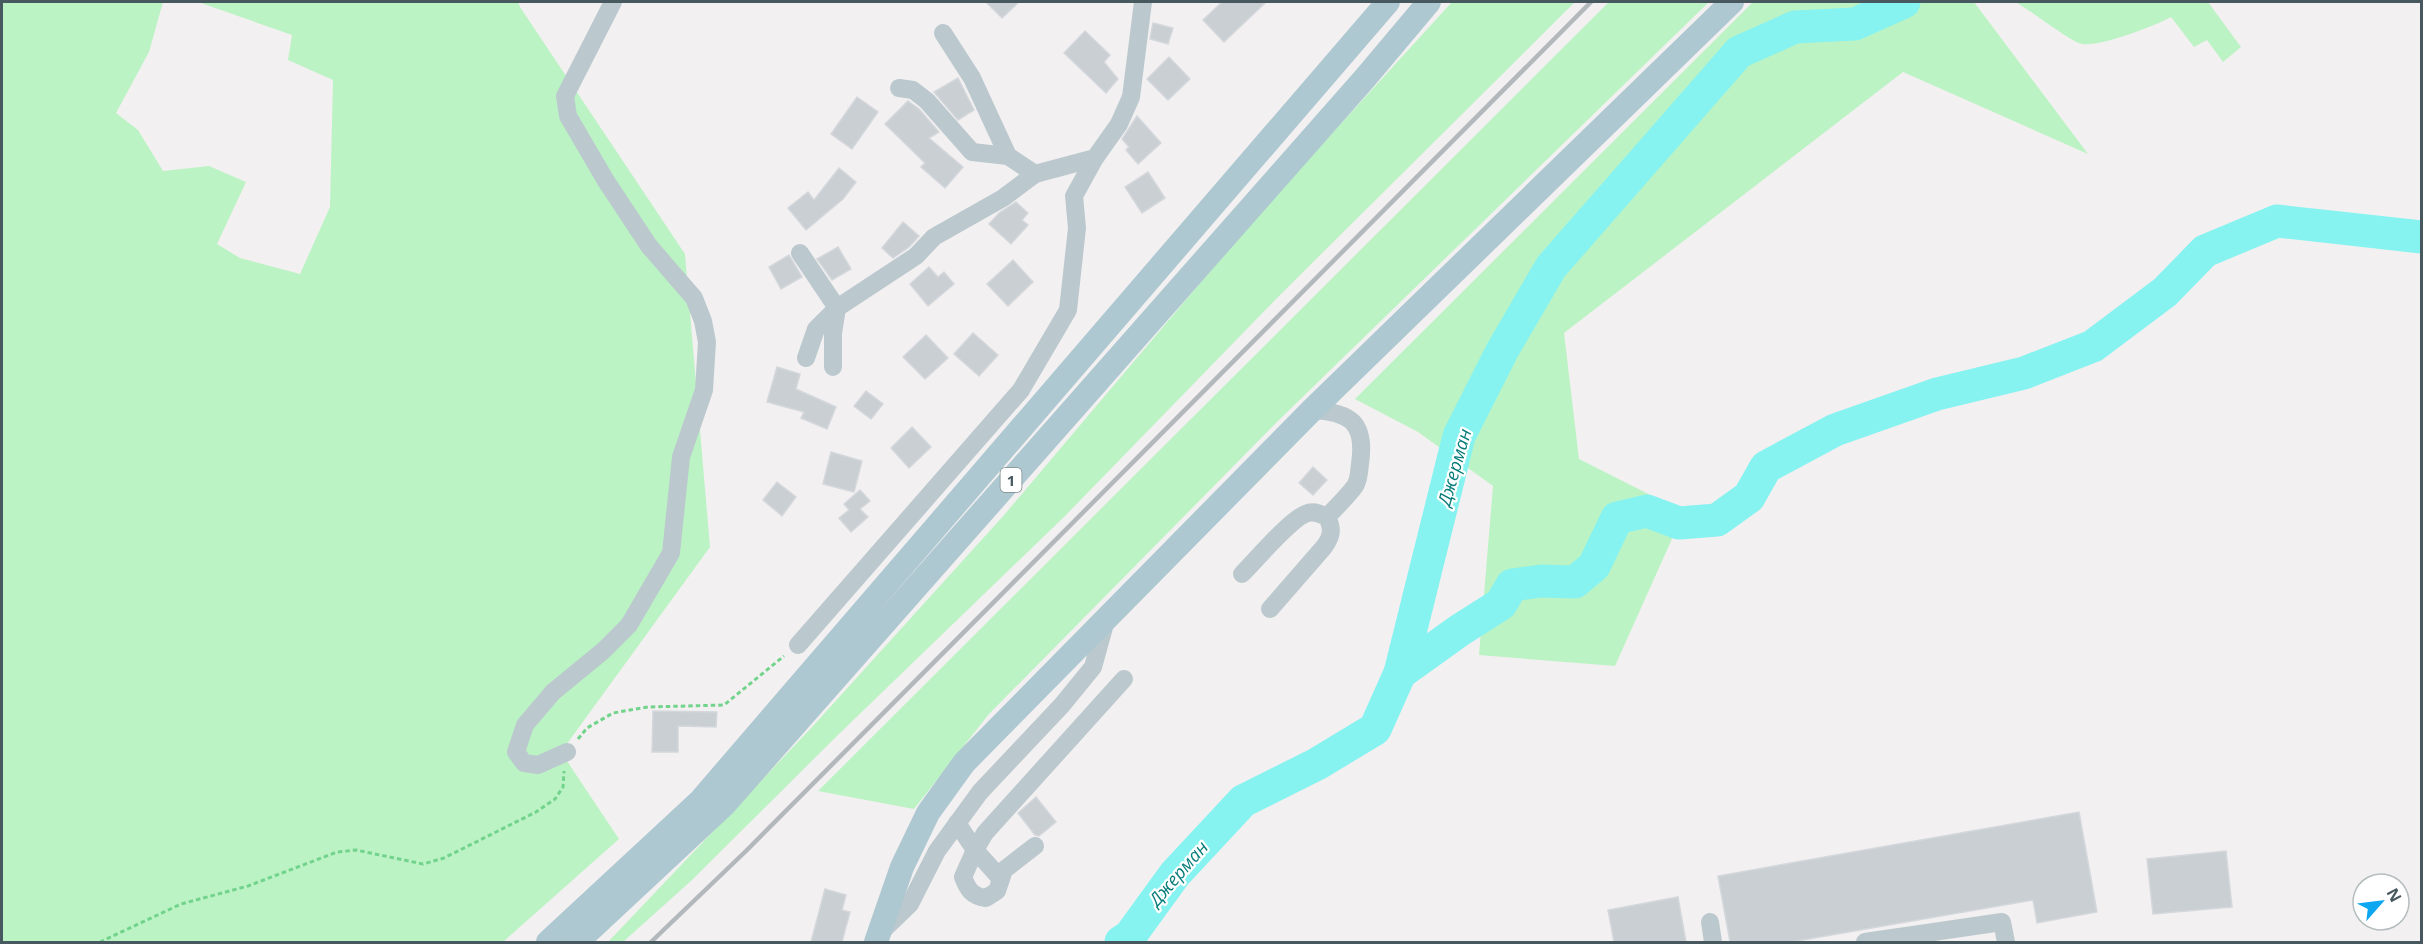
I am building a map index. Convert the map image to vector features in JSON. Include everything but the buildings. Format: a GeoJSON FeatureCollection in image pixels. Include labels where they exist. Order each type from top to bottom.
{"type":"FeatureCollection","features":[{"type":"Feature","properties":{"kind":"main road","name":"1"},"geometry":{"type":"LineString","coordinates":[[548,942],[700,801],[1388,2]]}},
{"type":"Feature","properties":{"kind":"main road","name":"1"},"geometry":{"type":"LineString","coordinates":[[577,942],[724,805],[1366,77],[1429,2]]}},
{"type":"Feature","properties":{"kind":"main road"},"geometry":{"type":"LineString","coordinates":[[877,939],[902,867],[928,813],[964,763],[1312,410],[1732,2]]}},
{"type":"Feature","properties":{"kind":"street"},"geometry":{"type":"LineString","coordinates":[[567,752],[538,765],[524,763],[516,752],[525,725],[553,692],[603,651],[629,625],[671,553],[681,457],[704,390],[707,342],[703,321],[694,298],[649,246],[606,181],[568,116],[565,96],[613,2]]}},
{"type":"Feature","properties":{"kind":"street"},"geometry":{"type":"LineString","coordinates":[[798,645],[1021,390],[1068,310],[1077,228],[1074,196],[1095,158],[1119,124],[1131,98],[1143,2]]}},
{"type":"Feature","properties":{"kind":"street"},"geometry":{"type":"LineString","coordinates":[[943,33],[972,78],[1008,156]]}},
{"type":"Feature","properties":{"kind":"street"},"geometry":{"type":"LineString","coordinates":[[899,88],[913,90],[927,100],[972,152]]}},
{"type":"Feature","properties":{"kind":"street"},"geometry":{"type":"LineString","coordinates":[[945,141],[972,152],[1008,156],[1035,174]]}},
{"type":"Feature","properties":{"kind":"street"},"geometry":{"type":"LineString","coordinates":[[806,358],[816,329],[837,308],[916,256],[934,237],[1003,198],[1035,174],[1095,158]]}},
{"type":"Feature","properties":{"kind":"street"},"geometry":{"type":"LineString","coordinates":[[800,253],[837,308],[833,333],[833,367]]}},
{"type":"Feature","properties":{"kind":"street"},"geometry":{"type":"LineString","coordinates":[[1312,410],[1332,411],[1344,416],[1356,425],[1363,446],[1357,484],[1327,517]]}},
{"type":"Feature","properties":{"kind":"street"},"geometry":{"type":"LineString","coordinates":[[1242,574],[1296,520],[1308,513],[1319,513],[1327,517],[1332,528],[1331,538],[1270,609]]}},
{"type":"Feature","properties":{"kind":"street"},"geometry":{"type":"LineString","coordinates":[[877,939],[910,904],[937,852],[980,792],[1062,705],[1093,667],[1107,616]]}},
{"type":"Feature","properties":{"kind":"street"},"geometry":{"type":"LineString","coordinates":[[1035,846],[1005,870],[997,891],[986,898],[975,897],[967,888],[963,877],[985,834],[1124,679]]}},
{"type":"Feature","properties":{"kind":"street"},"geometry":{"type":"LineString","coordinates":[[957,824],[975,850],[1001,879]]}},
{"type":"Feature","properties":{"kind":"street"},"geometry":{"type":"LineString","coordinates":[[1710,922],[1713,942]]}},
{"type":"Feature","properties":{"kind":"street"},"geometry":{"type":"LineString","coordinates":[[1865,942],[2002,922],[2006,942]]}},
{"type":"Feature","properties":{"kind":"path"},"geometry":{"type":"LineString","coordinates":[[100,942],[182,904],[248,886],[337,852],[356,850],[423,864],[444,858],[536,812],[555,799],[564,787],[567,752],[587,728],[613,713],[648,707],[724,705],[798,645]]}},
{"type":"Feature","properties":{"kind":"green space"},"geometry":{"type":"Polygon","coordinates":[[[2,2],[163,2],[149,52],[116,113],[138,130],[163,171],[209,166],[246,182],[217,244],[240,258],[300,274],[330,207],[333,80],[288,60],[292,35],[198,2],[518,2],[685,254],[710,547],[561,752],[619,839],[503,942],[2,942],[2,2]]]}},
{"type":"Feature","properties":{"kind":"green space"},"geometry":{"type":"Polygon","coordinates":[[[1452,2],[1575,2],[1277,298],[1064,517],[840,733],[692,880],[623,942],[608,942],[813,726],[1005,514],[1261,211],[1452,2]]]}},
{"type":"Feature","properties":{"kind":"green space"},"geometry":{"type":"Polygon","coordinates":[[[1609,2],[1709,2],[1279,420],[989,714],[914,809],[818,791],[1609,2]]]}},
{"type":"Feature","properties":{"kind":"green space"},"geometry":{"type":"Polygon","coordinates":[[[1753,2],[1974,2],[2088,154],[1903,72],[1564,333],[1579,459],[1684,512],[1615,666],[1479,655],[1493,486],[1418,432],[1355,399],[1753,2]]]}},
{"type":"Feature","properties":{"kind":"green space"},"geometry":{"type":"Polygon","coordinates":[[[2015,2],[2208,2],[2241,47],[2223,62],[2207,40],[2194,47],[2171,17],[2114,39],[2082,44],[2069,38],[2015,2]]]}},
{"type":"Feature","properties":{"kind":"waterway","name":"Джерман"},"geometry":{"type":"LineString","coordinates":[[1121,942],[1130,936],[1175,874],[1243,801],[1317,764],[1375,729],[1400,673],[1459,436],[1502,351],[1551,267],[1739,52],[1795,27],[1855,24],[1904,2]]}},
{"type":"Feature","properties":{"kind":"waterway"},"geometry":{"type":"LineString","coordinates":[[1400,673],[1501,604],[1512,585],[1541,581],[1575,582],[1594,566],[1617,518],[1647,511],[1679,523],[1717,520],[1749,497],[1766,467],[1835,430],[1937,394],[2024,373],[2093,346],[2165,292],[2205,251],[2277,221],[2422,237]]}},
{"type":"Feature","properties":{"kind":"railway"},"geometry":{"type":"LineString","coordinates":[[651,942],[746,851],[1591,2]]}}]}
